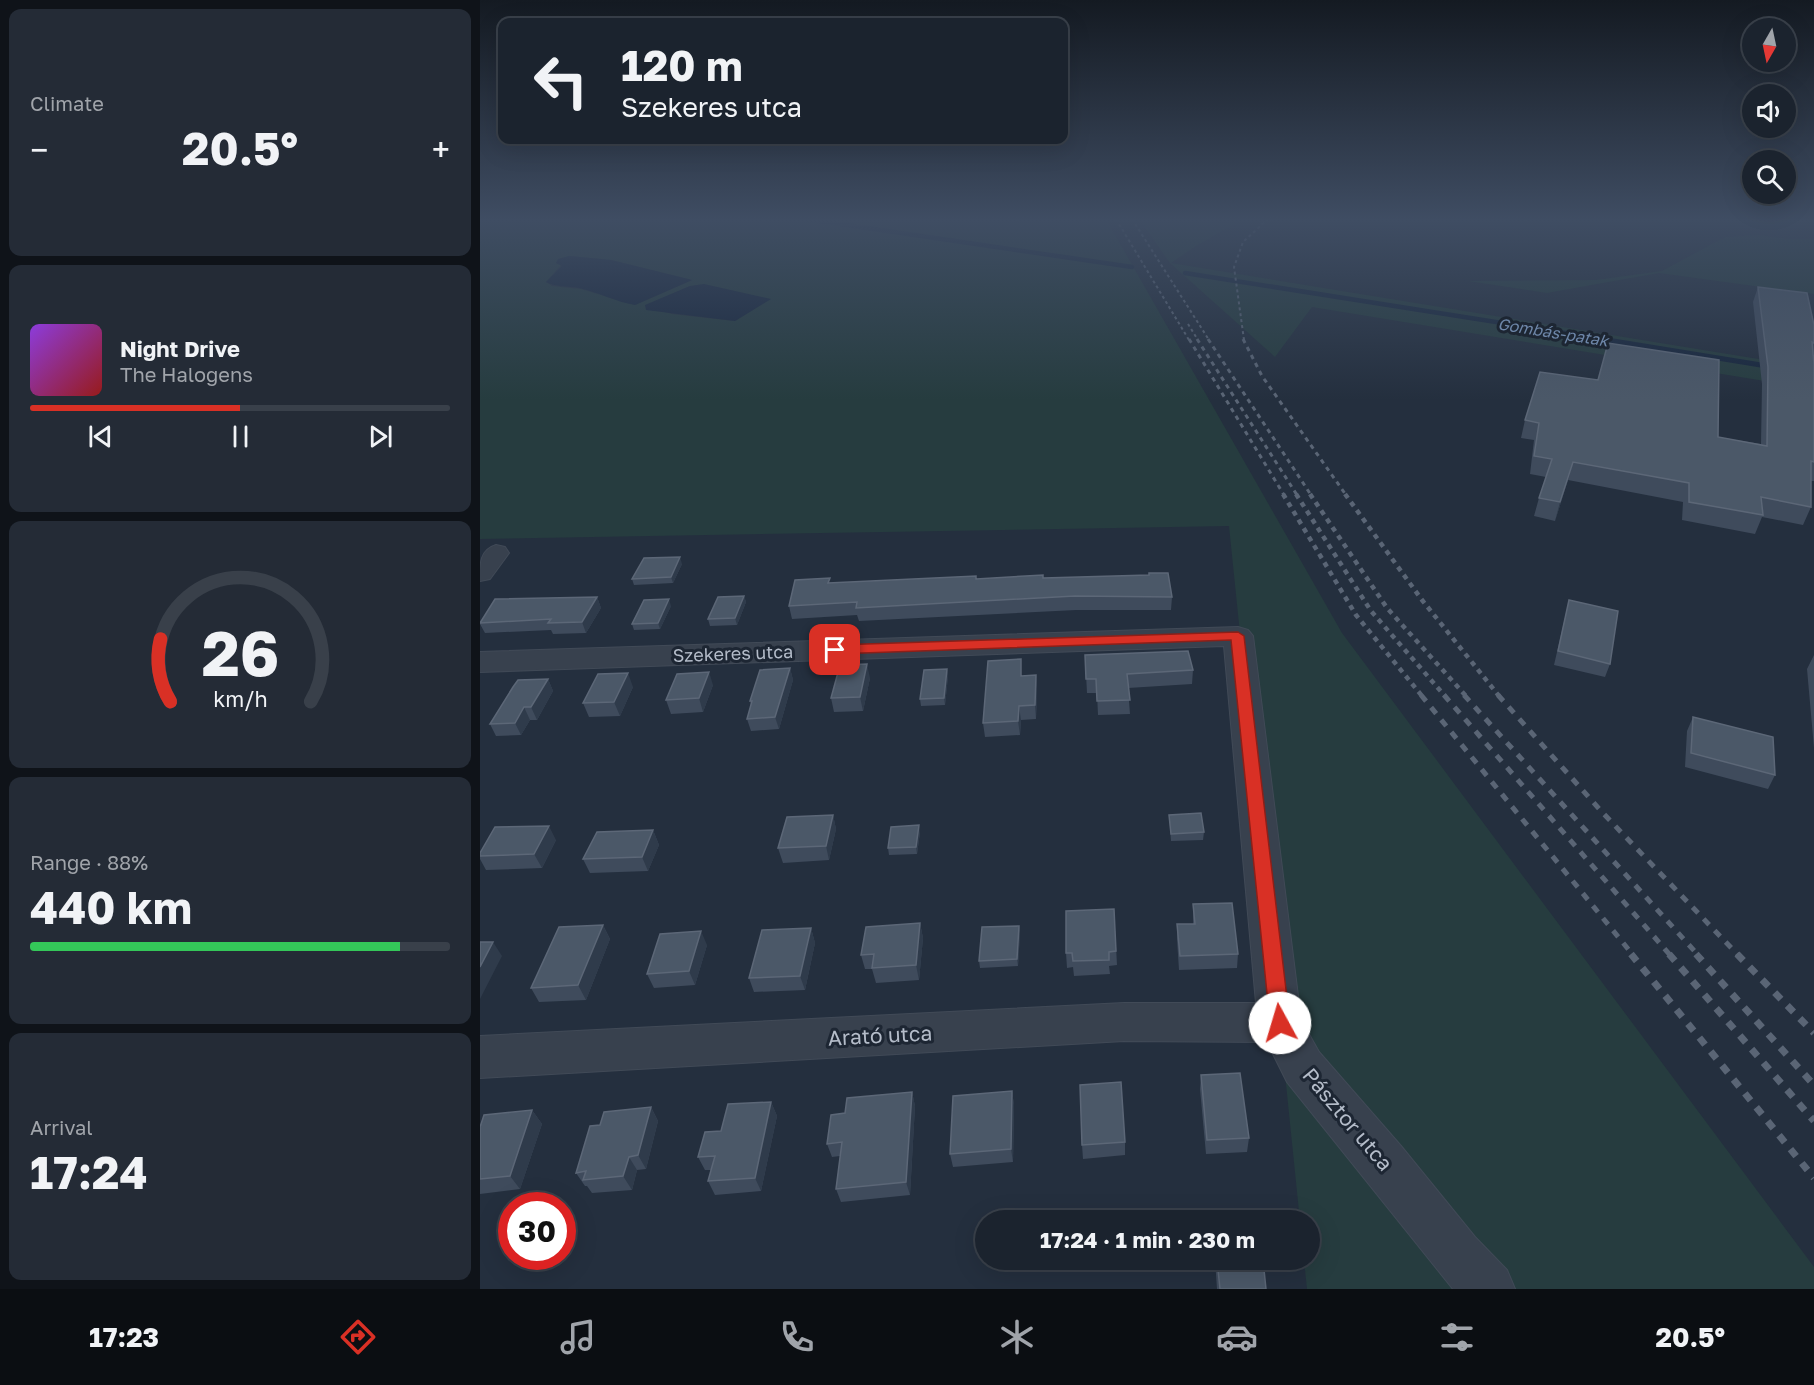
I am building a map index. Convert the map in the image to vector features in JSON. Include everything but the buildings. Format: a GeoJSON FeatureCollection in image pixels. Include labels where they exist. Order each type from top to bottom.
{"type":"FeatureCollection","features":[{"type":"Feature","properties":{"kind":"street","name":"Szekeres utca"},"geometry":{"type":"LineString","coordinates":[[480,662],[1238,636]]}},
{"type":"Feature","properties":{"kind":"street","name":"Pásztor utca"},"geometry":{"type":"LineString","coordinates":[[1238,636],[1280,1023],[1303,1067],[1384,1163],[1456,1255],[1488,1289]]}},
{"type":"Feature","properties":{"kind":"street","name":"Arató utca"},"geometry":{"type":"LineString","coordinates":[[480,1057],[1125,1022],[1280,1023]]}},
{"type":"Feature","properties":{"kind":"green space"},"geometry":{"type":"Polygon","coordinates":[[[480,279],[549,279],[546,282],[552,286],[581,289],[635,305],[692,280],[689,279],[1140,279],[1342,633],[1814,1267],[1814,1289],[1307,1289],[1305,1270],[1320,1270],[1320,1210],[1299,1210],[1229,526],[480,539],[480,279]],[[690,286],[645,306],[672,314],[735,321],[770,299],[690,286]]]}},
{"type":"Feature","properties":{"kind":"green space"},"geometry":{"type":"Polygon","coordinates":[[[1188,279],[1270,279],[1814,368],[1814,389],[1312,307],[1275,357],[1188,279]]]}},
{"type":"Feature","properties":{"kind":"green space"},"geometry":{"type":"Polygon","coordinates":[[[1625,279],[1547,293],[1468,281],[1625,279]]]}},
{"type":"Feature","properties":{"kind":"green space"},"geometry":{"type":"Polygon","coordinates":[[[1704,279],[1814,279],[1814,294],[1704,279]]]}},
{"type":"Feature","properties":{"kind":"water"},"geometry":{"type":"Polygon","coordinates":[[[549,279],[692,280],[635,305],[575,287],[557,286],[546,282],[549,279]]]}},
{"type":"Feature","properties":{"kind":"water"},"geometry":{"type":"Polygon","coordinates":[[[704,284],[771,299],[735,321],[646,310],[645,305],[690,286],[704,284]]]}},
{"type":"Feature","properties":{"kind":"waterway","name":"Gombás-patak"},"geometry":{"type":"LineString","coordinates":[[1224,279],[1610,340]]}},
{"type":"Feature","properties":{"kind":"waterway","name":"Gombás-patak"},"geometry":{"type":"LineString","coordinates":[[1601,339],[1767,366]]}},
{"type":"Feature","properties":{"kind":"railway"},"geometry":{"type":"LineString","coordinates":[[1152,279],[1189,340]]}},
{"type":"Feature","properties":{"kind":"railway"},"geometry":{"type":"LineString","coordinates":[[1170,279],[1209,340]]}},
{"type":"Feature","properties":{"kind":"railway"},"geometry":{"type":"LineString","coordinates":[[1236,279],[1244,340]]}},
{"type":"Feature","properties":{"kind":"railway"},"geometry":{"type":"LineString","coordinates":[[1188,324],[1198,340]]}},
{"type":"Feature","properties":{"kind":"railway"},"geometry":{"type":"LineString","coordinates":[[1189,339],[1284,495]]}},
{"type":"Feature","properties":{"kind":"railway"},"geometry":{"type":"LineString","coordinates":[[1197,339],[1297,495]]}},
{"type":"Feature","properties":{"kind":"railway"},"geometry":{"type":"LineString","coordinates":[[1208,339],[1311,495]]}},
{"type":"Feature","properties":{"kind":"railway"},"geometry":{"type":"LineString","coordinates":[[1243,339],[1262,376],[1346,495]]}},
{"type":"Feature","properties":{"kind":"railway"},"geometry":{"type":"LineString","coordinates":[[1283,494],[1356,615],[1422,696]]}},
{"type":"Feature","properties":{"kind":"railway"},"geometry":{"type":"LineString","coordinates":[[1296,494],[1371,611],[1445,696]]}},
{"type":"Feature","properties":{"kind":"railway"},"geometry":{"type":"LineString","coordinates":[[1310,494],[1387,608],[1466,696]]}},
{"type":"Feature","properties":{"kind":"railway"},"geometry":{"type":"LineString","coordinates":[[1345,494],[1422,600],[1499,696]]}},
{"type":"Feature","properties":{"kind":"railway"},"geometry":{"type":"LineString","coordinates":[[1421,695],[1633,955]]}},
{"type":"Feature","properties":{"kind":"railway"},"geometry":{"type":"LineString","coordinates":[[1444,695],[1670,955]]}},
{"type":"Feature","properties":{"kind":"railway"},"geometry":{"type":"LineString","coordinates":[[1464,695],[1698,955]]}},
{"type":"Feature","properties":{"kind":"railway"},"geometry":{"type":"LineString","coordinates":[[1498,695],[1601,811],[1738,955]]}},
{"type":"Feature","properties":{"kind":"railway"},"geometry":{"type":"LineString","coordinates":[[1631,954],[1814,1178]]}},
{"type":"Feature","properties":{"kind":"railway"},"geometry":{"type":"LineString","coordinates":[[1669,954],[1814,1121]]}},
{"type":"Feature","properties":{"kind":"railway"},"geometry":{"type":"LineString","coordinates":[[1696,954],[1814,1085]]}},
{"type":"Feature","properties":{"kind":"railway"},"geometry":{"type":"LineString","coordinates":[[1737,954],[1814,1033]]}},
{"type":"Feature","properties":{"kind":"route"},"geometry":{"type":"LineString","coordinates":[[835,650],[1238,636],[1280,1023]]}}]}
